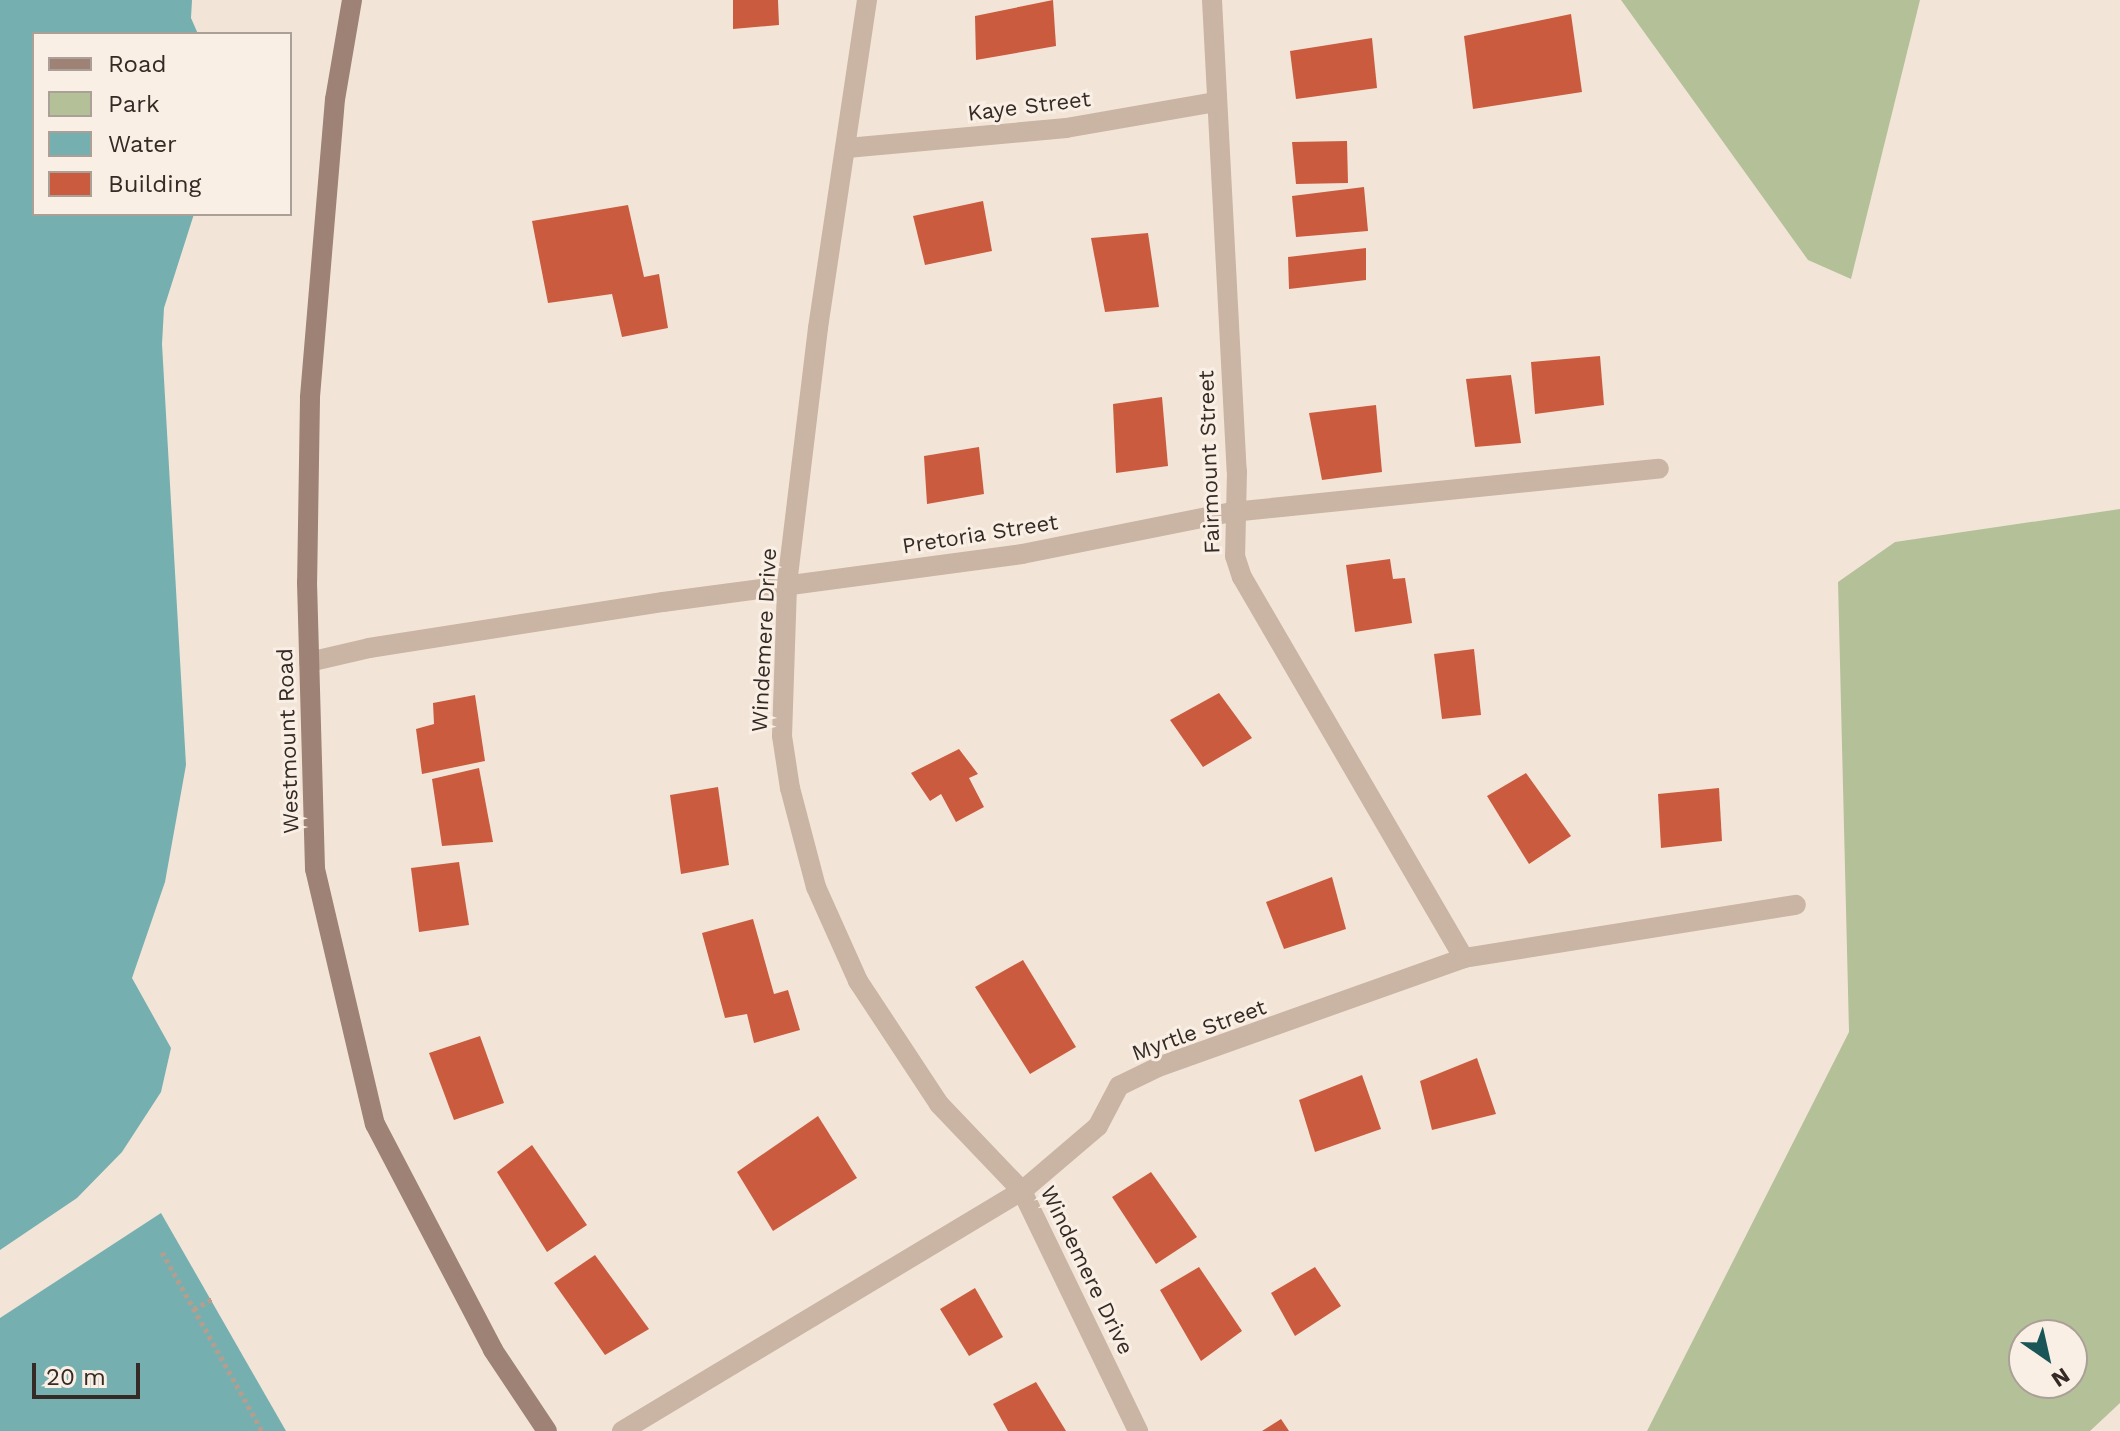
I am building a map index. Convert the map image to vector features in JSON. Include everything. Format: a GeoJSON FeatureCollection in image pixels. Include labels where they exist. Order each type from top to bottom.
{"type":"FeatureCollection","features":[{"type":"Feature","properties":{"kind":"main road","name":"Westmount Road"},"geometry":{"type":"LineString","coordinates":[[352,0],[335,99],[310,398],[309,662],[315,869],[375,1124],[493,1350],[547,1431]]}},
{"type":"Feature","properties":{"kind":"street","name":"Windemere Drive"},"geometry":{"type":"LineString","coordinates":[[867,0],[818,328],[787,586],[782,736],[790,788],[833,933],[939,1104],[1022,1191],[1138,1431]]}},
{"type":"Feature","properties":{"kind":"street","name":"Fairmount Street"},"geometry":{"type":"LineString","coordinates":[[1212,0],[1215,102],[1237,471],[1232,512],[1242,577],[1464,958]]}},
{"type":"Feature","properties":{"kind":"street","name":"Kaye Street"},"geometry":{"type":"LineString","coordinates":[[847,148],[1066,128],[1215,102]]}},
{"type":"Feature","properties":{"kind":"street","name":"Pretoria Street"},"geometry":{"type":"LineString","coordinates":[[309,662],[369,648],[1022,554],[1232,512],[1659,469]]}},
{"type":"Feature","properties":{"kind":"street","name":"Myrtle Street"},"geometry":{"type":"LineString","coordinates":[[622,1431],[1022,1191],[1098,1126],[1119,1086],[1158,1067],[1464,958],[1796,905]]}},
{"type":"Feature","properties":{"kind":"path"},"geometry":{"type":"LineString","coordinates":[[162,1252],[262,1431]]}},
{"type":"Feature","properties":{"kind":"path"},"geometry":{"type":"LineString","coordinates":[[194,1309],[212,1299]]}},
{"type":"Feature","properties":{"kind":"green space"},"geometry":{"type":"Polygon","coordinates":[[[1621,0],[1920,0],[1851,279],[1808,260],[1621,0]]]}},
{"type":"Feature","properties":{"kind":"green space"},"geometry":{"type":"Polygon","coordinates":[[[2120,509],[2120,1403],[2090,1431],[1647,1431],[1849,1032],[1838,582],[1895,542],[2120,509]]]}},
{"type":"Feature","properties":{"kind":"water"},"geometry":{"type":"Polygon","coordinates":[[[0,0],[192,0],[191,18],[197,32],[32,32],[32,216],[193,216],[164,308],[162,344],[186,765],[165,882],[132,978],[171,1048],[161,1092],[122,1152],[77,1198],[0,1250],[0,0]]]}},
{"type":"Feature","properties":{"kind":"water"},"geometry":{"type":"Polygon","coordinates":[[[161,1213],[286,1431],[0,1431],[0,1318],[161,1213]]]}},
{"type":"Feature","properties":{"kind":"building"},"geometry":{"type":"Polygon","coordinates":[[[733,0],[778,0],[779,25],[733,29],[733,0]]]}},
{"type":"Feature","properties":{"kind":"building"},"geometry":{"type":"Polygon","coordinates":[[[1053,0],[1056,46],[976,60],[975,16],[1053,0]]]}},
{"type":"Feature","properties":{"kind":"building"},"geometry":{"type":"Polygon","coordinates":[[[1571,14],[1582,92],[1473,109],[1464,36],[1571,14]]]}},
{"type":"Feature","properties":{"kind":"building"},"geometry":{"type":"Polygon","coordinates":[[[1372,38],[1377,88],[1296,99],[1290,51],[1372,38]]]}},
{"type":"Feature","properties":{"kind":"building"},"geometry":{"type":"Polygon","coordinates":[[[1347,141],[1348,183],[1296,184],[1292,142],[1347,141]]]}},
{"type":"Feature","properties":{"kind":"building"},"geometry":{"type":"Polygon","coordinates":[[[1364,187],[1368,231],[1296,237],[1292,196],[1364,187]]]}},
{"type":"Feature","properties":{"kind":"building"},"geometry":{"type":"Polygon","coordinates":[[[983,201],[992,251],[925,265],[913,216],[983,201]]]}},
{"type":"Feature","properties":{"kind":"building"},"geometry":{"type":"Polygon","coordinates":[[[628,205],[644,277],[659,274],[668,328],[622,337],[612,294],[548,303],[532,221],[628,205]]]}},
{"type":"Feature","properties":{"kind":"building"},"geometry":{"type":"Polygon","coordinates":[[[1148,233],[1159,307],[1105,312],[1091,238],[1148,233]]]}},
{"type":"Feature","properties":{"kind":"building"},"geometry":{"type":"Polygon","coordinates":[[[1366,248],[1366,280],[1289,289],[1288,257],[1366,248]]]}},
{"type":"Feature","properties":{"kind":"building"},"geometry":{"type":"Polygon","coordinates":[[[1600,356],[1604,405],[1535,414],[1531,362],[1600,356]]]}},
{"type":"Feature","properties":{"kind":"building"},"geometry":{"type":"Polygon","coordinates":[[[1511,375],[1521,443],[1475,447],[1466,379],[1511,375]]]}},
{"type":"Feature","properties":{"kind":"building"},"geometry":{"type":"Polygon","coordinates":[[[1162,397],[1168,466],[1116,473],[1113,404],[1162,397]]]}},
{"type":"Feature","properties":{"kind":"building"},"geometry":{"type":"Polygon","coordinates":[[[1376,405],[1382,472],[1322,480],[1309,413],[1376,405]]]}},
{"type":"Feature","properties":{"kind":"building"},"geometry":{"type":"Polygon","coordinates":[[[979,447],[984,494],[927,504],[924,456],[979,447]]]}},
{"type":"Feature","properties":{"kind":"building"},"geometry":{"type":"Polygon","coordinates":[[[1390,559],[1393,579],[1405,578],[1412,623],[1355,632],[1346,565],[1390,559]]]}},
{"type":"Feature","properties":{"kind":"building"},"geometry":{"type":"Polygon","coordinates":[[[1474,649],[1481,715],[1442,719],[1434,654],[1474,649]]]}},
{"type":"Feature","properties":{"kind":"building"},"geometry":{"type":"Polygon","coordinates":[[[1219,693],[1252,738],[1203,767],[1170,720],[1219,693]]]}},
{"type":"Feature","properties":{"kind":"building"},"geometry":{"type":"Polygon","coordinates":[[[475,695],[485,761],[422,774],[416,729],[434,724],[433,703],[475,695]]]}},
{"type":"Feature","properties":{"kind":"building"},"geometry":{"type":"Polygon","coordinates":[[[959,749],[978,774],[969,778],[984,807],[956,822],[941,794],[930,801],[911,773],[959,749]]]}},
{"type":"Feature","properties":{"kind":"building"},"geometry":{"type":"Polygon","coordinates":[[[479,768],[493,842],[442,846],[432,779],[479,768]]]}},
{"type":"Feature","properties":{"kind":"building"},"geometry":{"type":"Polygon","coordinates":[[[1526,773],[1571,836],[1529,864],[1487,796],[1526,773]]]}},
{"type":"Feature","properties":{"kind":"building"},"geometry":{"type":"Polygon","coordinates":[[[718,787],[729,865],[681,874],[670,795],[718,787]]]}},
{"type":"Feature","properties":{"kind":"building"},"geometry":{"type":"Polygon","coordinates":[[[1719,788],[1722,841],[1661,848],[1658,794],[1719,788]]]}},
{"type":"Feature","properties":{"kind":"building"},"geometry":{"type":"Polygon","coordinates":[[[459,862],[469,925],[419,932],[411,868],[459,862]]]}},
{"type":"Feature","properties":{"kind":"building"},"geometry":{"type":"Polygon","coordinates":[[[1332,877],[1346,929],[1284,949],[1266,902],[1332,877]]]}},
{"type":"Feature","properties":{"kind":"building"},"geometry":{"type":"Polygon","coordinates":[[[753,919],[774,994],[788,990],[800,1030],[754,1043],[747,1014],[725,1018],[702,933],[753,919]]]}},
{"type":"Feature","properties":{"kind":"building"},"geometry":{"type":"Polygon","coordinates":[[[1023,960],[1076,1047],[1030,1074],[975,987],[1023,960]]]}},
{"type":"Feature","properties":{"kind":"building"},"geometry":{"type":"Polygon","coordinates":[[[480,1036],[504,1103],[454,1120],[429,1053],[480,1036]]]}},
{"type":"Feature","properties":{"kind":"building"},"geometry":{"type":"Polygon","coordinates":[[[1477,1058],[1496,1114],[1432,1130],[1420,1081],[1477,1058]]]}},
{"type":"Feature","properties":{"kind":"building"},"geometry":{"type":"Polygon","coordinates":[[[1362,1075],[1381,1129],[1315,1152],[1299,1100],[1362,1075]]]}},
{"type":"Feature","properties":{"kind":"building"},"geometry":{"type":"Polygon","coordinates":[[[818,1116],[857,1178],[773,1231],[737,1172],[818,1116]]]}},
{"type":"Feature","properties":{"kind":"building"},"geometry":{"type":"Polygon","coordinates":[[[532,1145],[587,1225],[547,1252],[497,1172],[532,1145]]]}},
{"type":"Feature","properties":{"kind":"building"},"geometry":{"type":"Polygon","coordinates":[[[1151,1172],[1197,1237],[1156,1264],[1112,1197],[1151,1172]]]}},
{"type":"Feature","properties":{"kind":"building"},"geometry":{"type":"Polygon","coordinates":[[[595,1255],[649,1329],[605,1355],[554,1283],[595,1255]]]}},
{"type":"Feature","properties":{"kind":"building"},"geometry":{"type":"Polygon","coordinates":[[[1199,1267],[1242,1331],[1201,1361],[1160,1290],[1199,1267]]]}},
{"type":"Feature","properties":{"kind":"building"},"geometry":{"type":"Polygon","coordinates":[[[1315,1267],[1341,1306],[1295,1336],[1271,1293],[1315,1267]]]}},
{"type":"Feature","properties":{"kind":"building"},"geometry":{"type":"Polygon","coordinates":[[[975,1288],[1003,1337],[969,1356],[940,1309],[975,1288]]]}},
{"type":"Feature","properties":{"kind":"building"},"geometry":{"type":"Polygon","coordinates":[[[1036,1382],[1066,1431],[1008,1431],[993,1404],[1036,1382]]]}},
{"type":"Feature","properties":{"kind":"building"},"geometry":{"type":"Polygon","coordinates":[[[1281,1419],[1289,1431],[1262,1431],[1281,1419]]]}}]}
